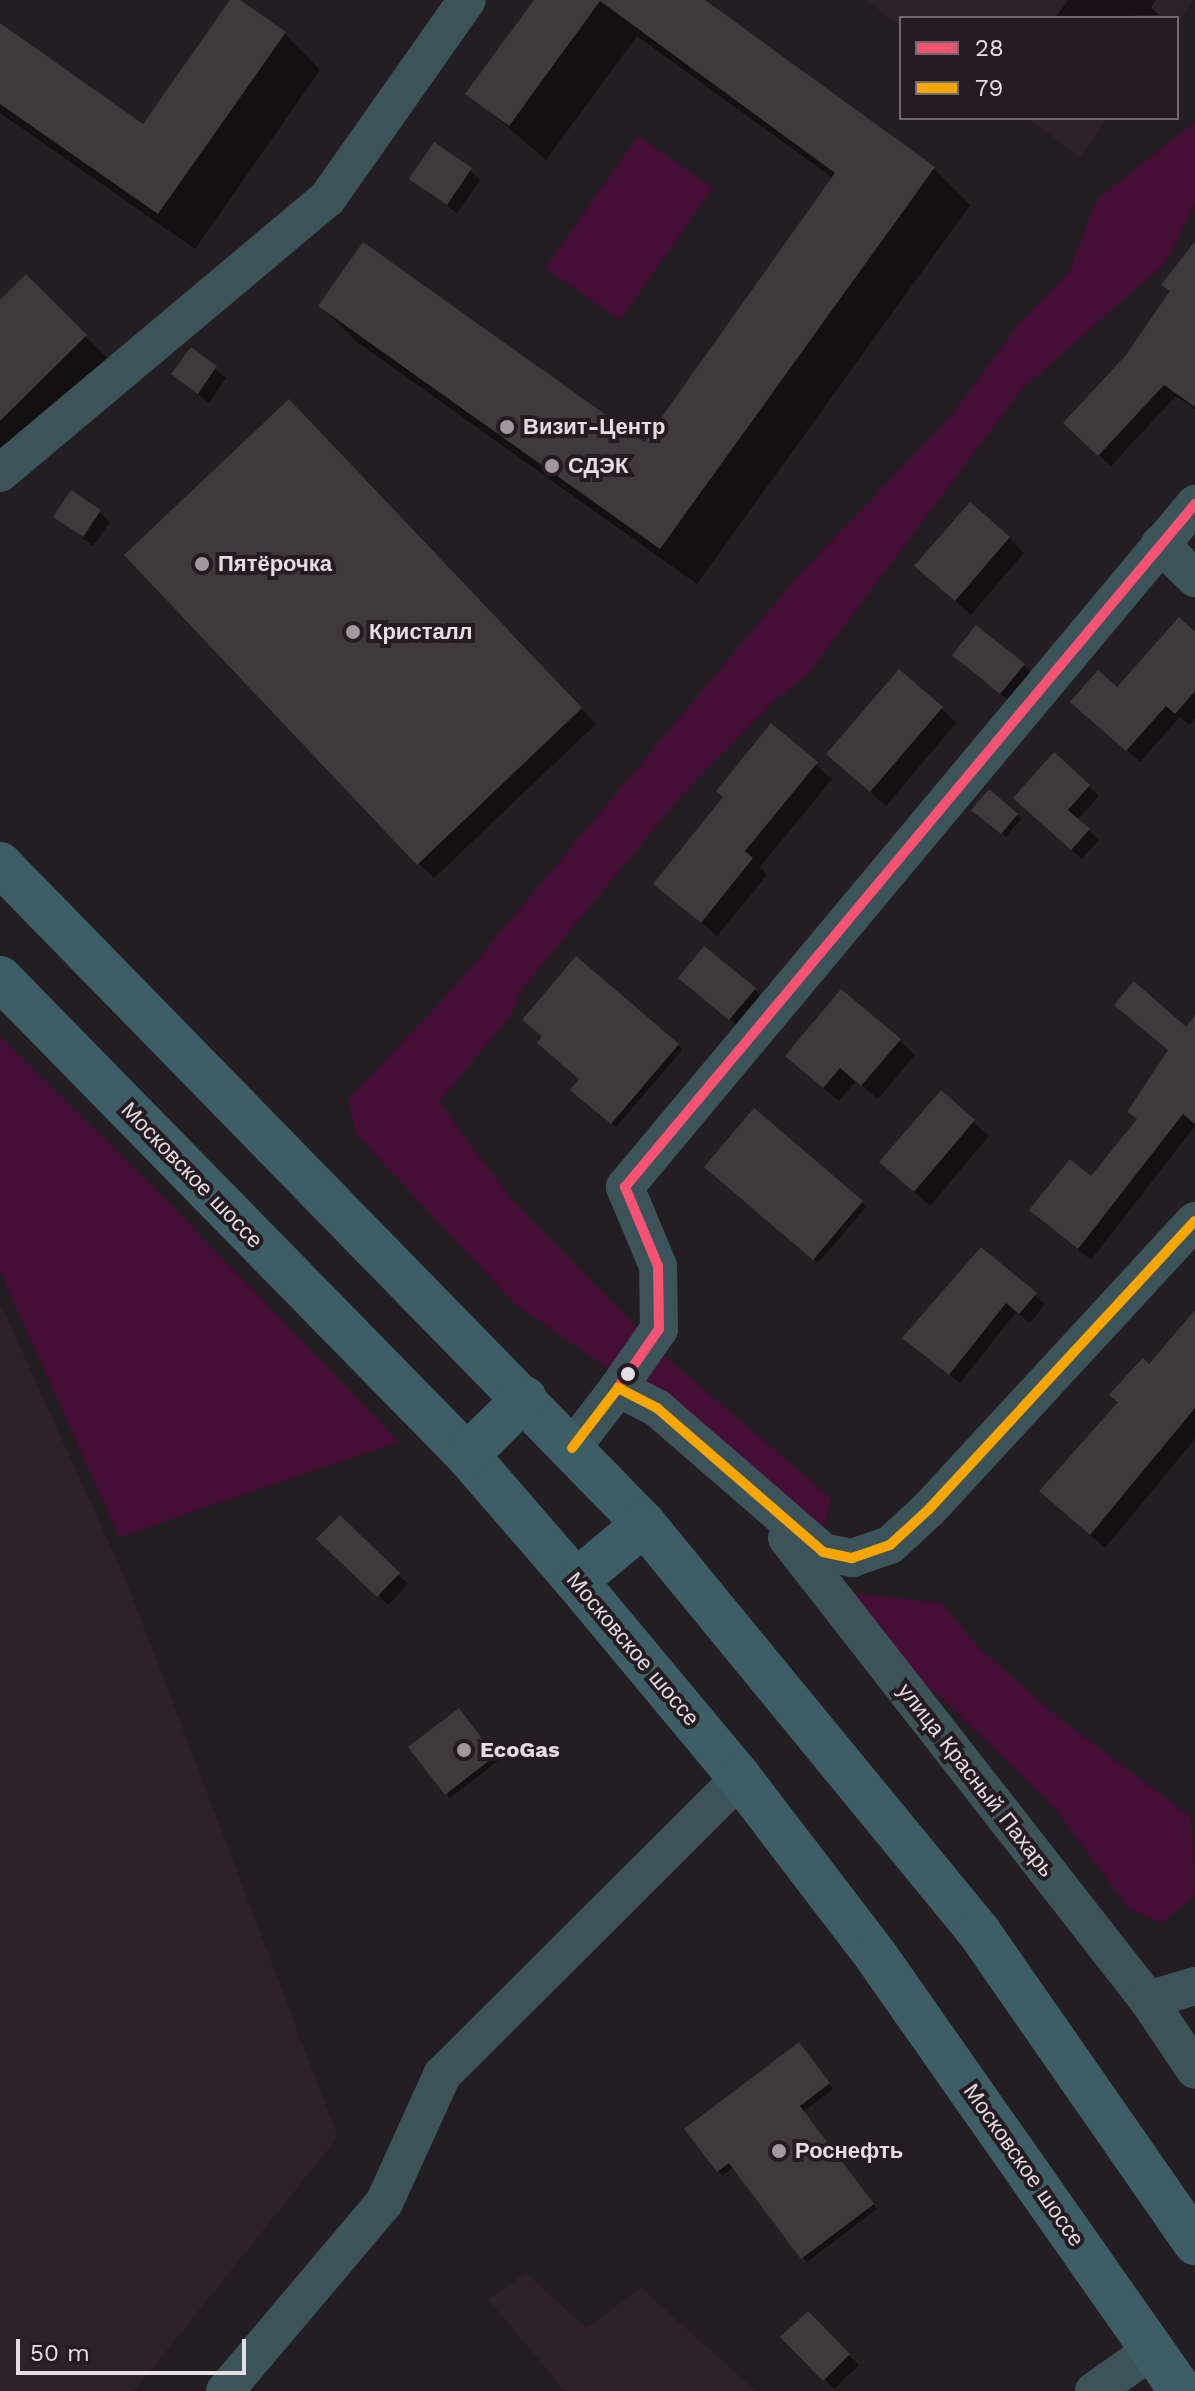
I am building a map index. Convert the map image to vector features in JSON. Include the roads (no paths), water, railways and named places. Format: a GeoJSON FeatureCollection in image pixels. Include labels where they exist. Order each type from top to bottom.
{"type":"FeatureCollection","features":[{"type":"Feature","properties":{"kind":"main road"},"geometry":{"type":"LineString","coordinates":[[0,864],[525,1398],[644,1524],[979,1932],[1195,2243]]}},
{"type":"Feature","properties":{"kind":"main road","name":"Московское шоссе"},"geometry":{"type":"LineString","coordinates":[[0,978],[467,1455],[576,1581],[740,1778],[876,1956],[1181,2391]]}},
{"type":"Feature","properties":{"kind":"main road"},"geometry":{"type":"LineString","coordinates":[[467,1455],[525,1398]]}},
{"type":"Feature","properties":{"kind":"main road"},"geometry":{"type":"LineString","coordinates":[[576,1581],[644,1524]]}},
{"type":"Feature","properties":{"kind":"street"},"geometry":{"type":"LineString","coordinates":[[0,473],[327,199],[467,0]]}},
{"type":"Feature","properties":{"kind":"street"},"geometry":{"type":"LineString","coordinates":[[572,1448],[659,1329],[658,1266],[625,1187],[1195,504]]}},
{"type":"Feature","properties":{"kind":"street"},"geometry":{"type":"LineString","coordinates":[[1160,544],[1195,578]]}},
{"type":"Feature","properties":{"kind":"street"},"geometry":{"type":"LineString","coordinates":[[618,1388],[657,1408],[753,1495],[823,1552],[852,1558],[890,1545],[929,1509],[1195,1221]]}},
{"type":"Feature","properties":{"kind":"street","name":"улица Красный Пахарь"},"geometry":{"type":"LineString","coordinates":[[753,1495],[1148,2000],[1195,2070]]}},
{"type":"Feature","properties":{"kind":"street"},"geometry":{"type":"LineString","coordinates":[[225,2391],[384,2203],[442,2075],[740,1778]]}},
{"type":"Feature","properties":{"kind":"street"},"geometry":{"type":"LineString","coordinates":[[1148,2000],[1195,1986]]}},
{"type":"Feature","properties":{"kind":"street"},"geometry":{"type":"LineString","coordinates":[[1094,2391],[1154,2349]]}},
{"type":"Feature","properties":{"kind":"place","name":"Визит-Центр"},"geometry":{"type":"Point","coordinates":[507,427]}},
{"type":"Feature","properties":{"kind":"place","name":"СДЭК"},"geometry":{"type":"Point","coordinates":[552,466]}},
{"type":"Feature","properties":{"kind":"place","name":"Пятёрочка"},"geometry":{"type":"Point","coordinates":[202,564]}},
{"type":"Feature","properties":{"kind":"place","name":"Кристалл"},"geometry":{"type":"Point","coordinates":[353,632]}},
{"type":"Feature","properties":{"kind":"place","name":"EcoGas"},"geometry":{"type":"Point","coordinates":[464,1750]}},
{"type":"Feature","properties":{"kind":"place","name":"Роснефть"},"geometry":{"type":"Point","coordinates":[779,2151]}}]}
